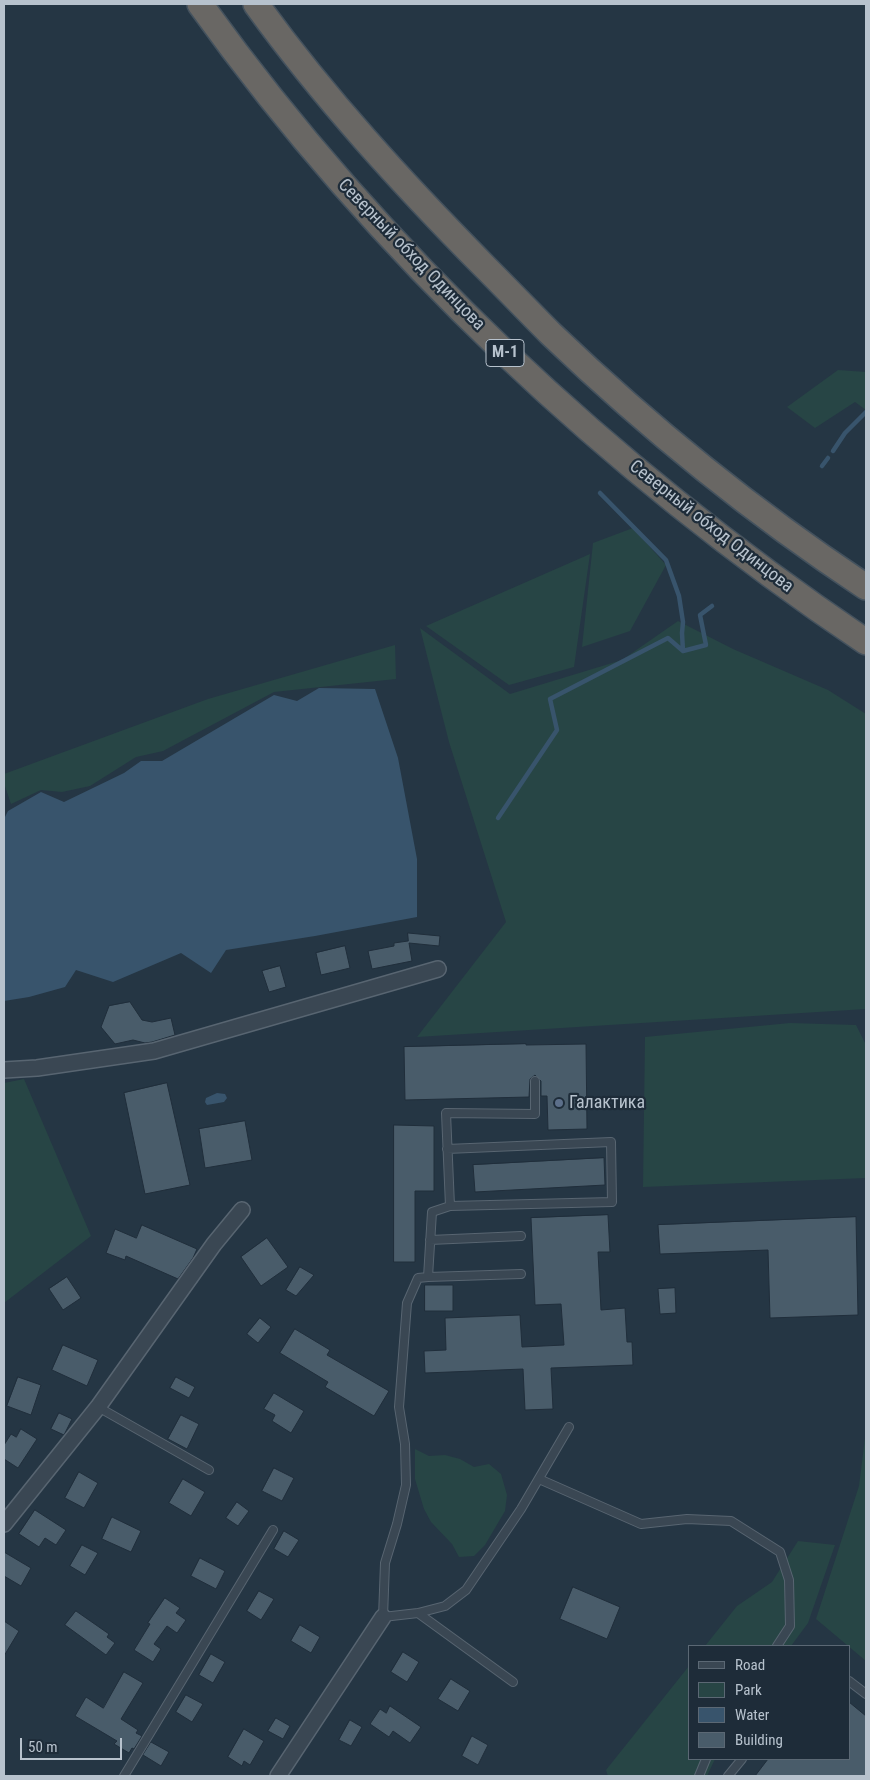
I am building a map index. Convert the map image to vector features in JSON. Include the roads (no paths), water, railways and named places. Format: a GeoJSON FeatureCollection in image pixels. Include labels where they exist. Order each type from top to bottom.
{"type":"FeatureCollection","features":[{"type":"Feature","properties":{"kind":"highway","name":"Северный обход Одинцова"},"geometry":{"type":"LineString","coordinates":[[200,4],[233,50],[331,171],[422,271],[521,369],[599,438],[706,527],[806,602],[866,642]]}},
{"type":"Feature","properties":{"kind":"highway","name":"М-1"},"geometry":{"type":"LineString","coordinates":[[256,4],[278,34],[364,139],[551,334],[630,405],[734,493],[828,562],[866,587]]}},
{"type":"Feature","properties":{"kind":"street"},"geometry":{"type":"LineString","coordinates":[[4,1070],[37,1068],[154,1051],[438,970]]}},
{"type":"Feature","properties":{"kind":"street"},"geometry":{"type":"LineString","coordinates":[[4,1524],[98,1408],[214,1244],[242,1210]]}},
{"type":"Feature","properties":{"kind":"street"},"geometry":{"type":"LineString","coordinates":[[278,1776],[383,1617]]}},
{"type":"Feature","properties":{"kind":"lane"},"geometry":{"type":"LineString","coordinates":[[450,1206],[446,1113],[535,1114],[535,1081]]}},
{"type":"Feature","properties":{"kind":"lane"},"geometry":{"type":"LineString","coordinates":[[428,1276],[432,1212],[450,1206],[612,1202],[611,1142],[447,1149]]}},
{"type":"Feature","properties":{"kind":"lane"},"geometry":{"type":"LineString","coordinates":[[430,1240],[521,1236]]}},
{"type":"Feature","properties":{"kind":"lane"},"geometry":{"type":"LineString","coordinates":[[521,1274],[428,1276],[418,1278],[407,1303],[399,1407],[405,1444],[406,1485],[385,1563],[383,1617],[418,1613],[445,1606],[466,1590],[521,1509],[569,1427]]}},
{"type":"Feature","properties":{"kind":"lane"},"geometry":{"type":"LineString","coordinates":[[98,1408],[209,1470]]}},
{"type":"Feature","properties":{"kind":"lane"},"geometry":{"type":"LineString","coordinates":[[538,1479],[641,1524],[688,1520],[731,1520],[780,1552],[789,1580],[790,1626],[778,1645]]}},
{"type":"Feature","properties":{"kind":"lane"},"geometry":{"type":"LineString","coordinates":[[124,1776],[274,1530]]}},
{"type":"Feature","properties":{"kind":"lane"},"geometry":{"type":"LineString","coordinates":[[418,1613],[514,1682]]}},
{"type":"Feature","properties":{"kind":"lane"},"geometry":{"type":"LineString","coordinates":[[850,1682],[866,1694]]}},
{"type":"Feature","properties":{"kind":"lane"},"geometry":{"type":"LineString","coordinates":[[699,1776],[706,1760]]}},
{"type":"Feature","properties":{"kind":"lane"},"geometry":{"type":"LineString","coordinates":[[728,1776],[741,1760]]}},
{"type":"Feature","properties":{"kind":"water"},"geometry":{"type":"Polygon","coordinates":[[[319,688],[375,689],[398,758],[417,859],[417,917],[226,950],[211,973],[181,953],[113,982],[76,970],[65,987],[29,997],[4,1001],[4,819],[8,811],[41,792],[64,802],[124,773],[141,761],[162,761],[274,695],[297,701],[319,688]]]}},
{"type":"Feature","properties":{"kind":"water"},"geometry":{"type":"Polygon","coordinates":[[[217,1093],[225,1094],[227,1098],[224,1102],[207,1105],[205,1102],[206,1098],[217,1093]]]}},
{"type":"Feature","properties":{"kind":"waterway"},"geometry":{"type":"LineString","coordinates":[[833,451],[845,433],[866,412]]}},
{"type":"Feature","properties":{"kind":"waterway"},"geometry":{"type":"LineString","coordinates":[[822,466],[828,458]]}},
{"type":"Feature","properties":{"kind":"waterway"},"geometry":{"type":"LineString","coordinates":[[600,493],[666,560],[679,596],[683,622],[683,651]]}},
{"type":"Feature","properties":{"kind":"waterway"},"geometry":{"type":"LineString","coordinates":[[498,818],[557,730],[550,699],[668,638],[683,651],[706,645],[700,615],[712,606]]}},
{"type":"Feature","properties":{"kind":"place","name":"Галактика"},"geometry":{"type":"Point","coordinates":[559,1103]}}]}
